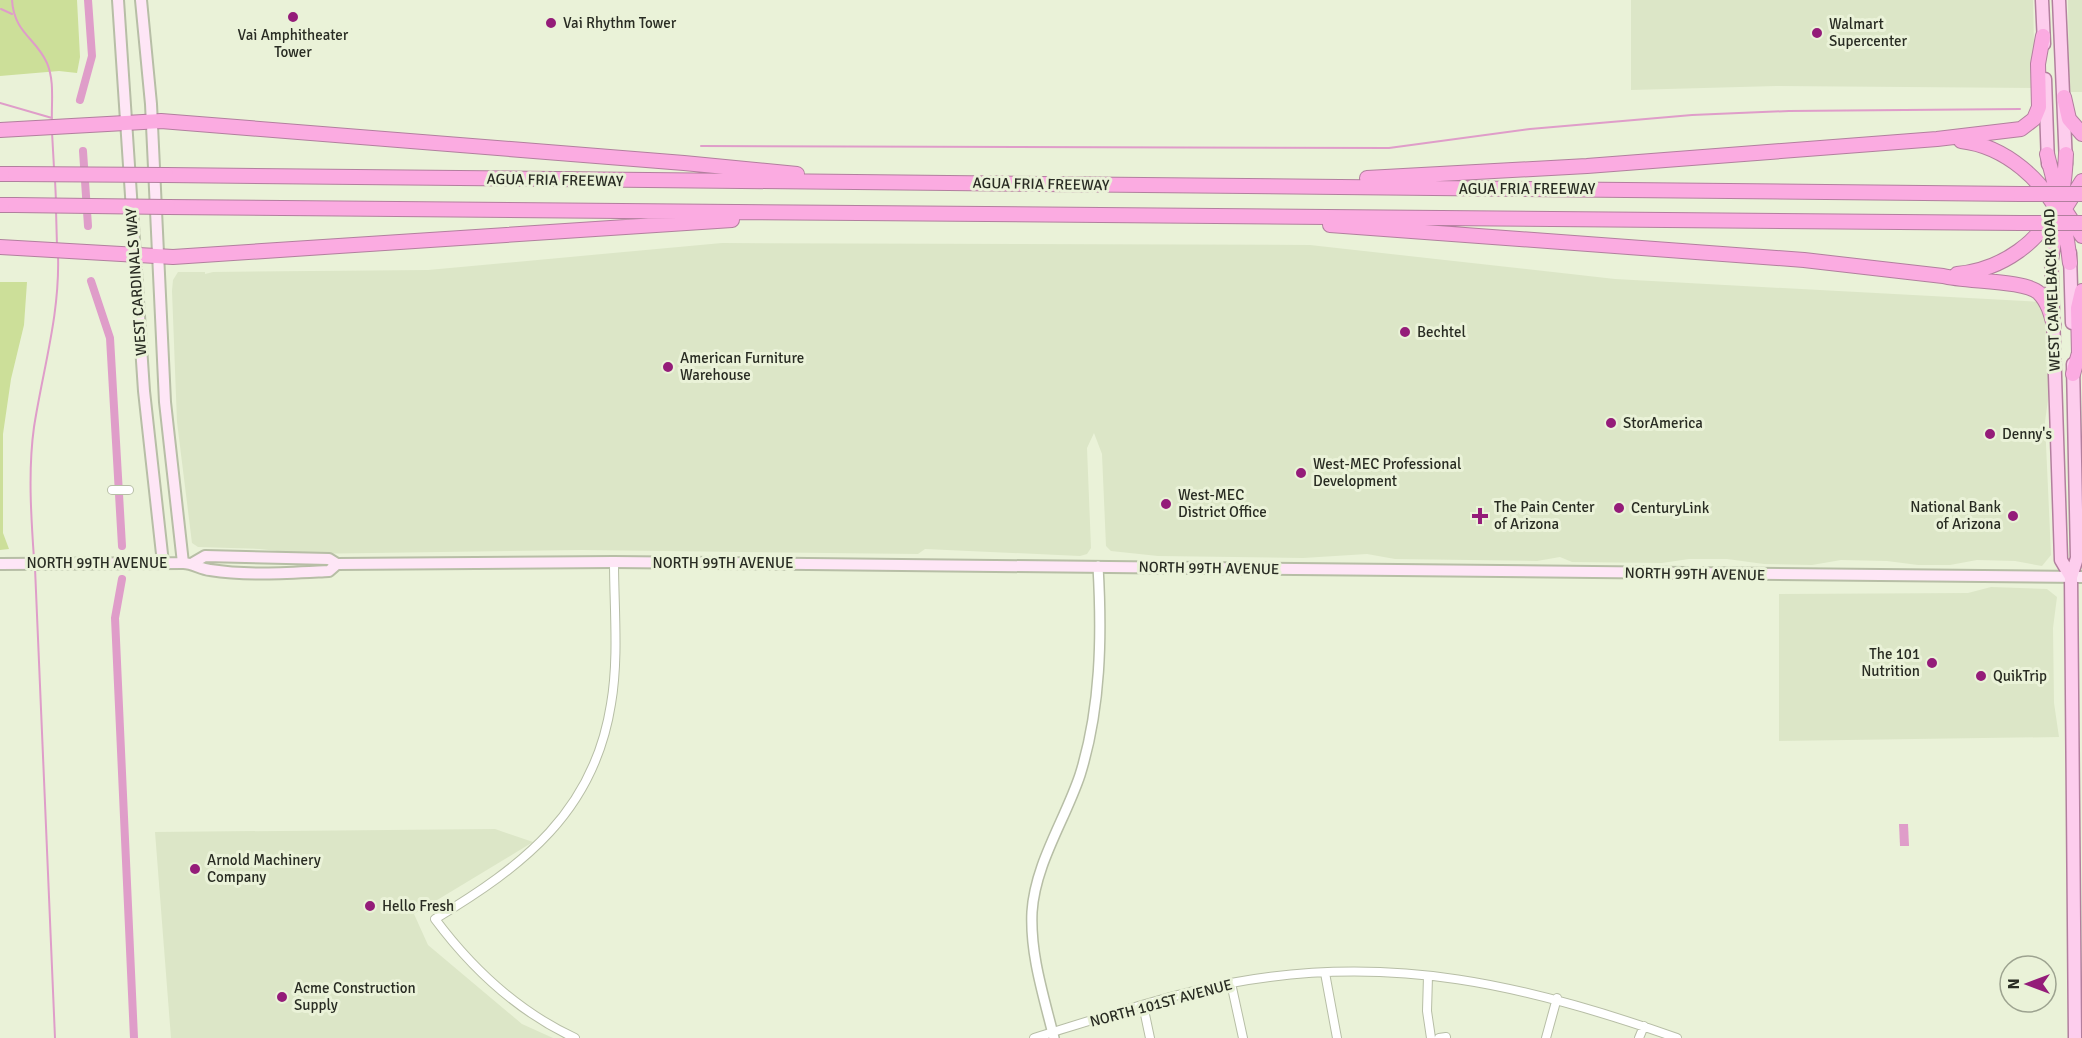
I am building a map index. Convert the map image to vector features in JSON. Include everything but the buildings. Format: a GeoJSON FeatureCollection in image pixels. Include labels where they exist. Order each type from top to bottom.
{"type":"FeatureCollection","features":[{"type":"Feature","properties":{"kind":"highway"},"geometry":{"type":"LineString","coordinates":[[1262,185],[1329,179],[1443,176],[1587,166],[1937,139],[2012,131],[2028,126],[2038,107],[2038,64],[2043,36]]}},
{"type":"Feature","properties":{"kind":"highway"},"geometry":{"type":"LineString","coordinates":[[2064,97],[2069,119],[2082,134]]}},
{"type":"Feature","properties":{"kind":"highway"},"geometry":{"type":"LineString","coordinates":[[0,130],[151,122],[684,163],[865,182]]}},
{"type":"Feature","properties":{"kind":"highway"},"geometry":{"type":"LineString","coordinates":[[1937,139],[1980,144],[2000,153],[2028,174],[2062,210],[2082,236]]}},
{"type":"Feature","properties":{"kind":"highway"},"geometry":{"type":"LineString","coordinates":[[2048,154],[2062,210],[2070,264]]}},
{"type":"Feature","properties":{"kind":"highway"},"geometry":{"type":"LineString","coordinates":[[2051,261],[2053,238],[2062,210],[2066,154]]}},
{"type":"Feature","properties":{"kind":"highway","name":"AGUA FRIA FREEWAY"},"geometry":{"type":"LineString","coordinates":[[0,174],[2082,194]]}},
{"type":"Feature","properties":{"kind":"highway"},"geometry":{"type":"LineString","coordinates":[[1943,276],[1980,271],[2005,261],[2025,247],[2062,210],[2082,181]]}},
{"type":"Feature","properties":{"kind":"highway","name":"AGUA FRIA FREEWAY"},"geometry":{"type":"LineString","coordinates":[[0,205],[2020,223],[2062,210]]}},
{"type":"Feature","properties":{"kind":"highway"},"geometry":{"type":"LineString","coordinates":[[0,247],[158,257],[866,213]]}},
{"type":"Feature","properties":{"kind":"highway"},"geometry":{"type":"LineString","coordinates":[[1261,216],[1332,225],[1832,262],[1959,280],[2029,287],[2045,300],[2054,327]]}},
{"type":"Feature","properties":{"kind":"highway"},"geometry":{"type":"LineString","coordinates":[[2073,374],[2079,353],[2078,308],[2082,291]]}},
{"type":"Feature","properties":{"kind":"main road","name":"WEST CARDINALS WAY"},"geometry":{"type":"LineString","coordinates":[[118,0],[145,401],[163,563]]}},
{"type":"Feature","properties":{"kind":"main road","name":"WEST CARDINALS WAY"},"geometry":{"type":"LineString","coordinates":[[141,0],[151,122],[165,402],[188,563]]}},
{"type":"Feature","properties":{"kind":"main road"},"geometry":{"type":"LineString","coordinates":[[2042,0],[2048,154]]}},
{"type":"Feature","properties":{"kind":"main road"},"geometry":{"type":"LineString","coordinates":[[2059,0],[2066,154]]}},
{"type":"Feature","properties":{"kind":"main road","name":"WEST CAMELBACK ROAD"},"geometry":{"type":"LineString","coordinates":[[2051,261],[2061,560],[2077,577]]}},
{"type":"Feature","properties":{"kind":"main road","name":"WEST CAMELBACK ROAD"},"geometry":{"type":"LineString","coordinates":[[2070,264],[2077,558],[2075,1038]]}},
{"type":"Feature","properties":{"kind":"main road","name":"NORTH 99TH AVENUE"},"geometry":{"type":"LineString","coordinates":[[188,563],[205,556],[329,559],[337,564],[614,562],[2077,577]]}},
{"type":"Feature","properties":{"kind":"main road","name":"NORTH 99TH AVENUE"},"geometry":{"type":"LineString","coordinates":[[5,563],[188,563],[207,570],[254,573],[329,571],[337,564]]}},
{"type":"Feature","properties":{"kind":"street"},"geometry":{"type":"LineString","coordinates":[[111,490],[127,490]]}},
{"type":"Feature","properties":{"kind":"street"},"geometry":{"type":"LineString","coordinates":[[575,1038],[537,1018],[491,984],[459,951],[435,919],[489,886],[536,848],[561,821],[589,776],[612,703],[614,562]]}},
{"type":"Feature","properties":{"kind":"street"},"geometry":{"type":"LineString","coordinates":[[1053,1035],[1033,949],[1033,899],[1040,873],[1077,784],[1095,712],[1099,662],[1098,566]]}},
{"type":"Feature","properties":{"kind":"street"},"geometry":{"type":"LineString","coordinates":[[1325,973],[1337,1038]]}},
{"type":"Feature","properties":{"kind":"street","name":"NORTH 101ST AVENUE"},"geometry":{"type":"LineString","coordinates":[[1034,1038],[1053,1035],[1143,1005],[1231,983],[1325,973],[1428,976],[1495,984],[1557,998],[1677,1038]]}},
{"type":"Feature","properties":{"kind":"street"},"geometry":{"type":"LineString","coordinates":[[1428,976],[1427,1011],[1431,1038]]}},
{"type":"Feature","properties":{"kind":"street"},"geometry":{"type":"LineString","coordinates":[[1231,983],[1243,1038]]}},
{"type":"Feature","properties":{"kind":"street"},"geometry":{"type":"LineString","coordinates":[[1546,1038],[1557,998]]}},
{"type":"Feature","properties":{"kind":"street"},"geometry":{"type":"LineString","coordinates":[[1143,1005],[1150,1038]]}},
{"type":"Feature","properties":{"kind":"street"},"geometry":{"type":"LineString","coordinates":[[1639,1038],[1644,1026]]}},
{"type":"Feature","properties":{"kind":"shaded area"},"geometry":{"type":"Polygon","coordinates":[[[1631,0],[2033,0],[2035,88],[1776,86],[1631,90],[1631,0]]]}},
{"type":"Feature","properties":{"kind":"shaded area"},"geometry":{"type":"Polygon","coordinates":[[[2068,0],[2082,0],[2082,92],[2069,92],[2068,0]]]}},
{"type":"Feature","properties":{"kind":"shaded area"},"geometry":{"type":"Polygon","coordinates":[[[722,243],[1310,245],[1615,279],[2042,302],[2047,312],[2050,385],[2045,422],[2051,555],[2042,566],[2015,561],[1977,560],[1950,565],[1841,560],[1812,565],[1764,564],[1727,559],[1689,559],[1662,563],[1572,562],[1560,557],[1537,561],[1395,559],[1367,554],[1303,558],[1158,556],[1111,551],[1106,546],[1102,454],[1094,433],[1087,448],[1091,548],[1087,554],[1080,556],[925,549],[918,554],[582,550],[303,554],[260,549],[198,547],[192,543],[177,422],[172,291],[173,280],[178,272],[205,272],[205,274],[213,272],[428,270],[722,243]]]}},
{"type":"Feature","properties":{"kind":"shaded area"},"geometry":{"type":"Polygon","coordinates":[[[1991,587],[2047,589],[2057,597],[2053,628],[2054,703],[2059,737],[1779,741],[1779,594],[1968,593],[1991,587]]]}},
{"type":"Feature","properties":{"kind":"shaded area"},"geometry":{"type":"Polygon","coordinates":[[[1899,824],[1908,824],[1909,846],[1900,846],[1899,824]]]}},
{"type":"Feature","properties":{"kind":"shaded area"},"geometry":{"type":"Polygon","coordinates":[[[495,829],[533,842],[414,914],[428,945],[522,1024],[553,1038],[171,1038],[155,832],[495,829]]]}},
{"type":"Feature","properties":{"kind":"green space"},"geometry":{"type":"Polygon","coordinates":[[[0,0],[77,0],[80,57],[77,73],[59,71],[0,76],[0,0]]]}},
{"type":"Feature","properties":{"kind":"green space"},"geometry":{"type":"Polygon","coordinates":[[[0,282],[27,282],[24,325],[11,379],[3,434],[3,533],[9,549],[0,550],[0,282]]]}},
{"type":"Feature","properties":{"kind":"waterway"},"geometry":{"type":"LineString","coordinates":[[12,0],[21,28],[47,63],[52,85],[52,123]]}},
{"type":"Feature","properties":{"kind":"waterway"},"geometry":{"type":"LineString","coordinates":[[80,100],[92,56],[88,0]]}},
{"type":"Feature","properties":{"kind":"waterway"},"geometry":{"type":"LineString","coordinates":[[1,9],[12,14]]}},
{"type":"Feature","properties":{"kind":"waterway"},"geometry":{"type":"LineString","coordinates":[[0,103],[52,118]]}},
{"type":"Feature","properties":{"kind":"waterway"},"geometry":{"type":"LineString","coordinates":[[701,146],[1389,148],[1530,129],[1692,115],[1789,111],[2020,109]]}},
{"type":"Feature","properties":{"kind":"waterway"},"geometry":{"type":"LineString","coordinates":[[52,132],[54,168]]}},
{"type":"Feature","properties":{"kind":"waterway"},"geometry":{"type":"LineString","coordinates":[[83,151],[88,226]]}},
{"type":"Feature","properties":{"kind":"waterway"},"geometry":{"type":"LineString","coordinates":[[55,180],[56,201]]}},
{"type":"Feature","properties":{"kind":"waterway"},"geometry":{"type":"LineString","coordinates":[[56,210],[57,246]]}},
{"type":"Feature","properties":{"kind":"waterway"},"geometry":{"type":"LineString","coordinates":[[34,559],[31,493],[32,443],[54,320],[58,255]]}},
{"type":"Feature","properties":{"kind":"waterway"},"geometry":{"type":"LineString","coordinates":[[91,281],[110,338],[122,546]]}},
{"type":"Feature","properties":{"kind":"waterway"},"geometry":{"type":"LineString","coordinates":[[35,568],[55,1038]]}},
{"type":"Feature","properties":{"kind":"waterway"},"geometry":{"type":"LineString","coordinates":[[122,579],[115,618],[134,1038]]}},
{"type":"Feature","properties":{"kind":"place","name":"Vai Amphitheater Tower"},"geometry":{"type":"Point","coordinates":[293,17]}},
{"type":"Feature","properties":{"kind":"place","name":"Vai Rhythm Tower"},"geometry":{"type":"Point","coordinates":[551,23]}},
{"type":"Feature","properties":{"kind":"place","name":"Walmart Supercenter"},"geometry":{"type":"Point","coordinates":[1817,33]}},
{"type":"Feature","properties":{"kind":"place","name":"Bechtel"},"geometry":{"type":"Point","coordinates":[1405,332]}},
{"type":"Feature","properties":{"kind":"place","name":"American Furniture Warehouse"},"geometry":{"type":"Point","coordinates":[668,367]}},
{"type":"Feature","properties":{"kind":"place","name":"StorAmerica"},"geometry":{"type":"Point","coordinates":[1611,423]}},
{"type":"Feature","properties":{"kind":"place","name":"Denny's"},"geometry":{"type":"Point","coordinates":[1990,434]}},
{"type":"Feature","properties":{"kind":"place","name":"West-MEC Professional Development"},"geometry":{"type":"Point","coordinates":[1301,473]}},
{"type":"Feature","properties":{"kind":"place","name":"West-MEC District Office"},"geometry":{"type":"Point","coordinates":[1166,504]}},
{"type":"Feature","properties":{"kind":"place","name":"CenturyLink"},"geometry":{"type":"Point","coordinates":[1619,508]}},
{"type":"Feature","properties":{"kind":"place","name":"The Pain Center of Arizona"},"geometry":{"type":"Point","coordinates":[1480,516]}},
{"type":"Feature","properties":{"kind":"place","name":"National Bank of Arizona"},"geometry":{"type":"Point","coordinates":[2013,516]}},
{"type":"Feature","properties":{"kind":"place","name":"The 101 Nutrition"},"geometry":{"type":"Point","coordinates":[1932,663]}},
{"type":"Feature","properties":{"kind":"place","name":"QuikTrip"},"geometry":{"type":"Point","coordinates":[1981,676]}},
{"type":"Feature","properties":{"kind":"place","name":"Arnold Machinery Company"},"geometry":{"type":"Point","coordinates":[195,869]}},
{"type":"Feature","properties":{"kind":"place","name":"Hello Fresh"},"geometry":{"type":"Point","coordinates":[370,906]}},
{"type":"Feature","properties":{"kind":"place","name":"Acme Construction Supply"},"geometry":{"type":"Point","coordinates":[282,997]}}]}
